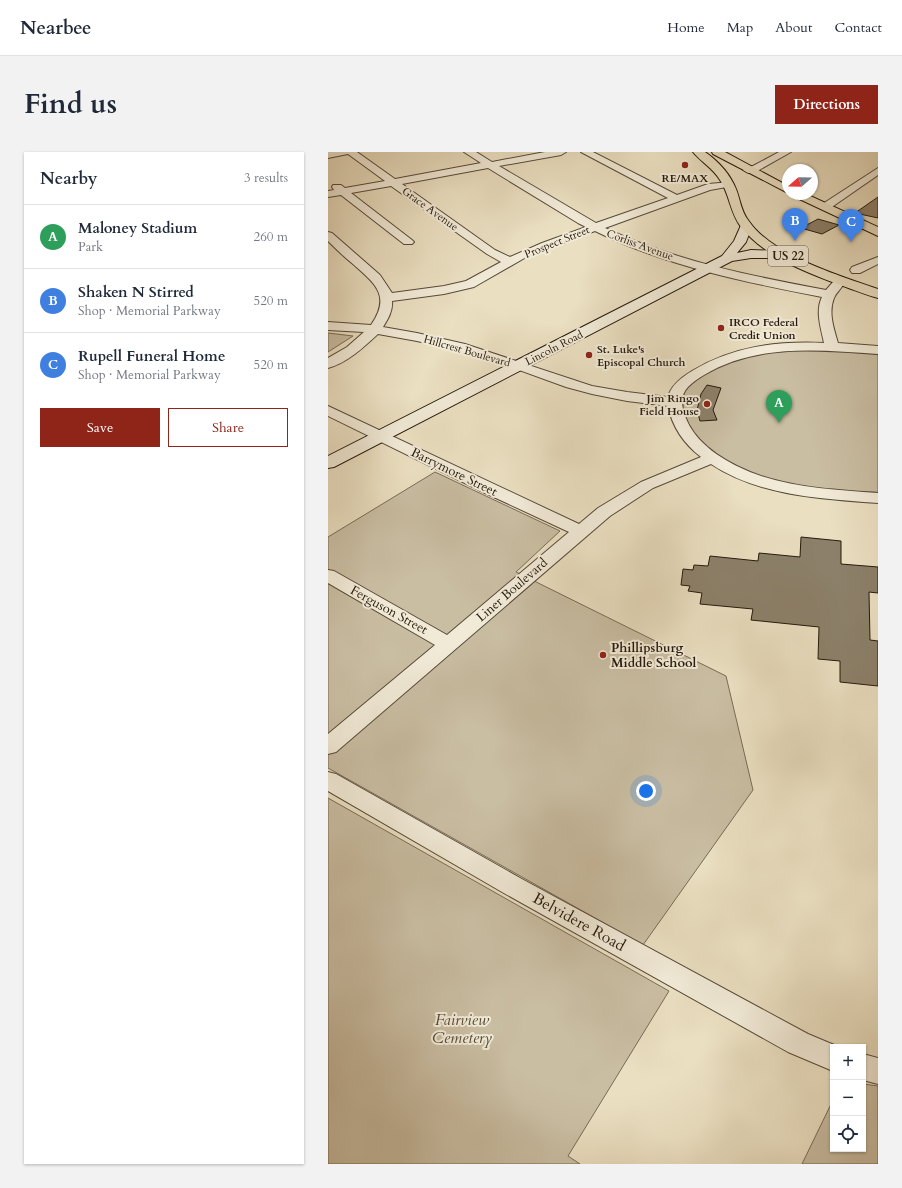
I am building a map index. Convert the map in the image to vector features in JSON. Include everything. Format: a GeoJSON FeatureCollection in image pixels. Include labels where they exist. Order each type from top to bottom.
{"type":"FeatureCollection","features":[{"type":"Feature","properties":{"kind":"highway","name":"US 22"},"geometry":{"type":"LineString","coordinates":[[698,152],[716,167],[728,184],[736,209],[746,226],[763,241],[785,255],[878,294]]}},
{"type":"Feature","properties":{"kind":"highway"},"geometry":{"type":"LineString","coordinates":[[717,152],[782,187]]}},
{"type":"Feature","properties":{"kind":"highway"},"geometry":{"type":"LineString","coordinates":[[810,200],[878,232]]}},
{"type":"Feature","properties":{"kind":"main road","name":"Lincoln Road"},"geometry":{"type":"LineString","coordinates":[[728,258],[729,254],[740,242],[746,226]]}},
{"type":"Feature","properties":{"kind":"main road","name":"Lincoln Road"},"geometry":{"type":"LineString","coordinates":[[328,463],[728,258],[751,254],[785,255]]}},
{"type":"Feature","properties":{"kind":"street"},"geometry":{"type":"LineString","coordinates":[[328,155],[344,152]]}},
{"type":"Feature","properties":{"kind":"street","name":"Grace Avenue"},"geometry":{"type":"LineString","coordinates":[[351,152],[491,252],[511,262]]}},
{"type":"Feature","properties":{"kind":"street","name":"Corliss Avenue"},"geometry":{"type":"LineString","coordinates":[[469,152],[593,227],[644,249],[755,281],[828,294]]}},
{"type":"Feature","properties":{"kind":"street"},"geometry":{"type":"LineString","coordinates":[[328,194],[561,152]]}},
{"type":"Feature","properties":{"kind":"street"},"geometry":{"type":"LineString","coordinates":[[586,152],[676,198]]}},
{"type":"Feature","properties":{"kind":"street"},"geometry":{"type":"LineString","coordinates":[[748,170],[756,168],[786,152]]}},
{"type":"Feature","properties":{"kind":"street"},"geometry":{"type":"LineString","coordinates":[[825,207],[878,172]]}},
{"type":"Feature","properties":{"kind":"street"},"geometry":{"type":"LineString","coordinates":[[328,180],[408,242]]}},
{"type":"Feature","properties":{"kind":"street","name":"Prospect Street"},"geometry":{"type":"LineString","coordinates":[[386,298],[462,286],[482,278],[546,245],[713,185],[728,184]]}},
{"type":"Feature","properties":{"kind":"street"},"geometry":{"type":"LineString","coordinates":[[328,235],[378,280],[386,294],[386,311],[375,330],[355,348],[328,364]]}},
{"type":"Feature","properties":{"kind":"street"},"geometry":{"type":"LineString","coordinates":[[856,270],[878,260]]}},
{"type":"Feature","properties":{"kind":"street"},"geometry":{"type":"LineString","coordinates":[[832,347],[825,306],[828,294],[844,280]]}},
{"type":"Feature","properties":{"kind":"street","name":"Hillcrest Boulevard"},"geometry":{"type":"LineString","coordinates":[[328,326],[375,330],[448,344],[552,378],[603,392],[673,402]]}},
{"type":"Feature","properties":{"kind":"street"},"geometry":{"type":"LineString","coordinates":[[878,350],[802,346],[769,348],[726,358],[706,368],[688,380],[676,392],[673,402],[678,418],[689,438],[712,458],[728,467],[747,475],[779,485],[823,494],[878,498]]}},
{"type":"Feature","properties":{"kind":"street","name":"Barrymore Street"},"geometry":{"type":"LineString","coordinates":[[328,410],[580,531]]}},
{"type":"Feature","properties":{"kind":"street","name":"Liner Boulevard"},"geometry":{"type":"LineString","coordinates":[[328,746],[604,512],[647,485],[712,458]]}},
{"type":"Feature","properties":{"kind":"street","name":"Ferguson Street"},"geometry":{"type":"LineString","coordinates":[[328,575],[449,644]]}},
{"type":"Feature","properties":{"kind":"street","name":"Belvidere Road"},"geometry":{"type":"LineString","coordinates":[[328,780],[511,885],[791,1039],[830,1057]]}},
{"type":"Feature","properties":{"kind":"street"},"geometry":{"type":"LineString","coordinates":[[866,1068],[878,1070]]}},
{"type":"Feature","properties":{"kind":"green space"},"geometry":{"type":"Polygon","coordinates":[[[328,333],[353,336],[328,352],[328,333]]]}},
{"type":"Feature","properties":{"kind":"green space"},"geometry":{"type":"Polygon","coordinates":[[[758,350],[878,350],[878,498],[823,494],[747,475],[689,438],[676,392],[688,380],[758,350]]]}},
{"type":"Feature","properties":{"kind":"green space"},"geometry":{"type":"Polygon","coordinates":[[[435,472],[560,531],[516,572],[726,676],[753,790],[643,945],[328,768],[328,537],[435,472]]]}},
{"type":"Feature","properties":{"kind":"green space","name":"Fairview Cemetery"},"geometry":{"type":"Polygon","coordinates":[[[328,798],[669,991],[568,1156],[580,1164],[328,1164],[328,798]]]}},
{"type":"Feature","properties":{"kind":"green space"},"geometry":{"type":"Polygon","coordinates":[[[866,1084],[878,1086],[878,1164],[802,1164],[830,1106],[830,1152],[866,1152],[866,1084]]]}},
{"type":"Feature","properties":{"kind":"building"},"geometry":{"type":"Polygon","coordinates":[[[878,197],[878,218],[855,213],[878,197]]]}},
{"type":"Feature","properties":{"kind":"building"},"geometry":{"type":"Polygon","coordinates":[[[818,219],[839,225],[822,234],[801,228],[818,219]]]}},
{"type":"Feature","properties":{"kind":"building","name":"Jim Ringo Field House"},"geometry":{"type":"Polygon","coordinates":[[[707,385],[721,388],[713,410],[717,420],[700,421],[697,410],[701,394],[707,385]]]}},
{"type":"Feature","properties":{"kind":"building"},"geometry":{"type":"Polygon","coordinates":[[[801,537],[841,541],[841,564],[878,567],[878,593],[869,592],[870,640],[878,641],[878,686],[840,682],[840,661],[818,659],[819,627],[751,620],[753,609],[700,604],[702,593],[688,591],[690,586],[681,585],[683,569],[693,570],[694,565],[708,566],[710,556],[758,561],[759,553],[800,557],[801,537]]]}},
{"type":"Feature","properties":{"kind":"place","name":"RE/MAX"},"geometry":{"type":"Point","coordinates":[685,165]}},
{"type":"Feature","properties":{"kind":"place","name":"Shaken N Stirred"},"geometry":{"type":"Point","coordinates":[795,241]}},
{"type":"Feature","properties":{"kind":"place","name":"Rupell Funeral Home"},"geometry":{"type":"Point","coordinates":[851,242]}},
{"type":"Feature","properties":{"kind":"place","name":"IRCO Federal Credit Union"},"geometry":{"type":"Point","coordinates":[721,328]}},
{"type":"Feature","properties":{"kind":"place","name":"St. Luke's Episcopal Church"},"geometry":{"type":"Point","coordinates":[589,355]}},
{"type":"Feature","properties":{"kind":"place","name":"Jim Ringo Field House"},"geometry":{"type":"Point","coordinates":[707,404]}},
{"type":"Feature","properties":{"kind":"place","name":"Maloney Stadium"},"geometry":{"type":"Point","coordinates":[779,423]}},
{"type":"Feature","properties":{"kind":"place","name":"Phillipsburg Middle School"},"geometry":{"type":"Point","coordinates":[603,655]}}]}
